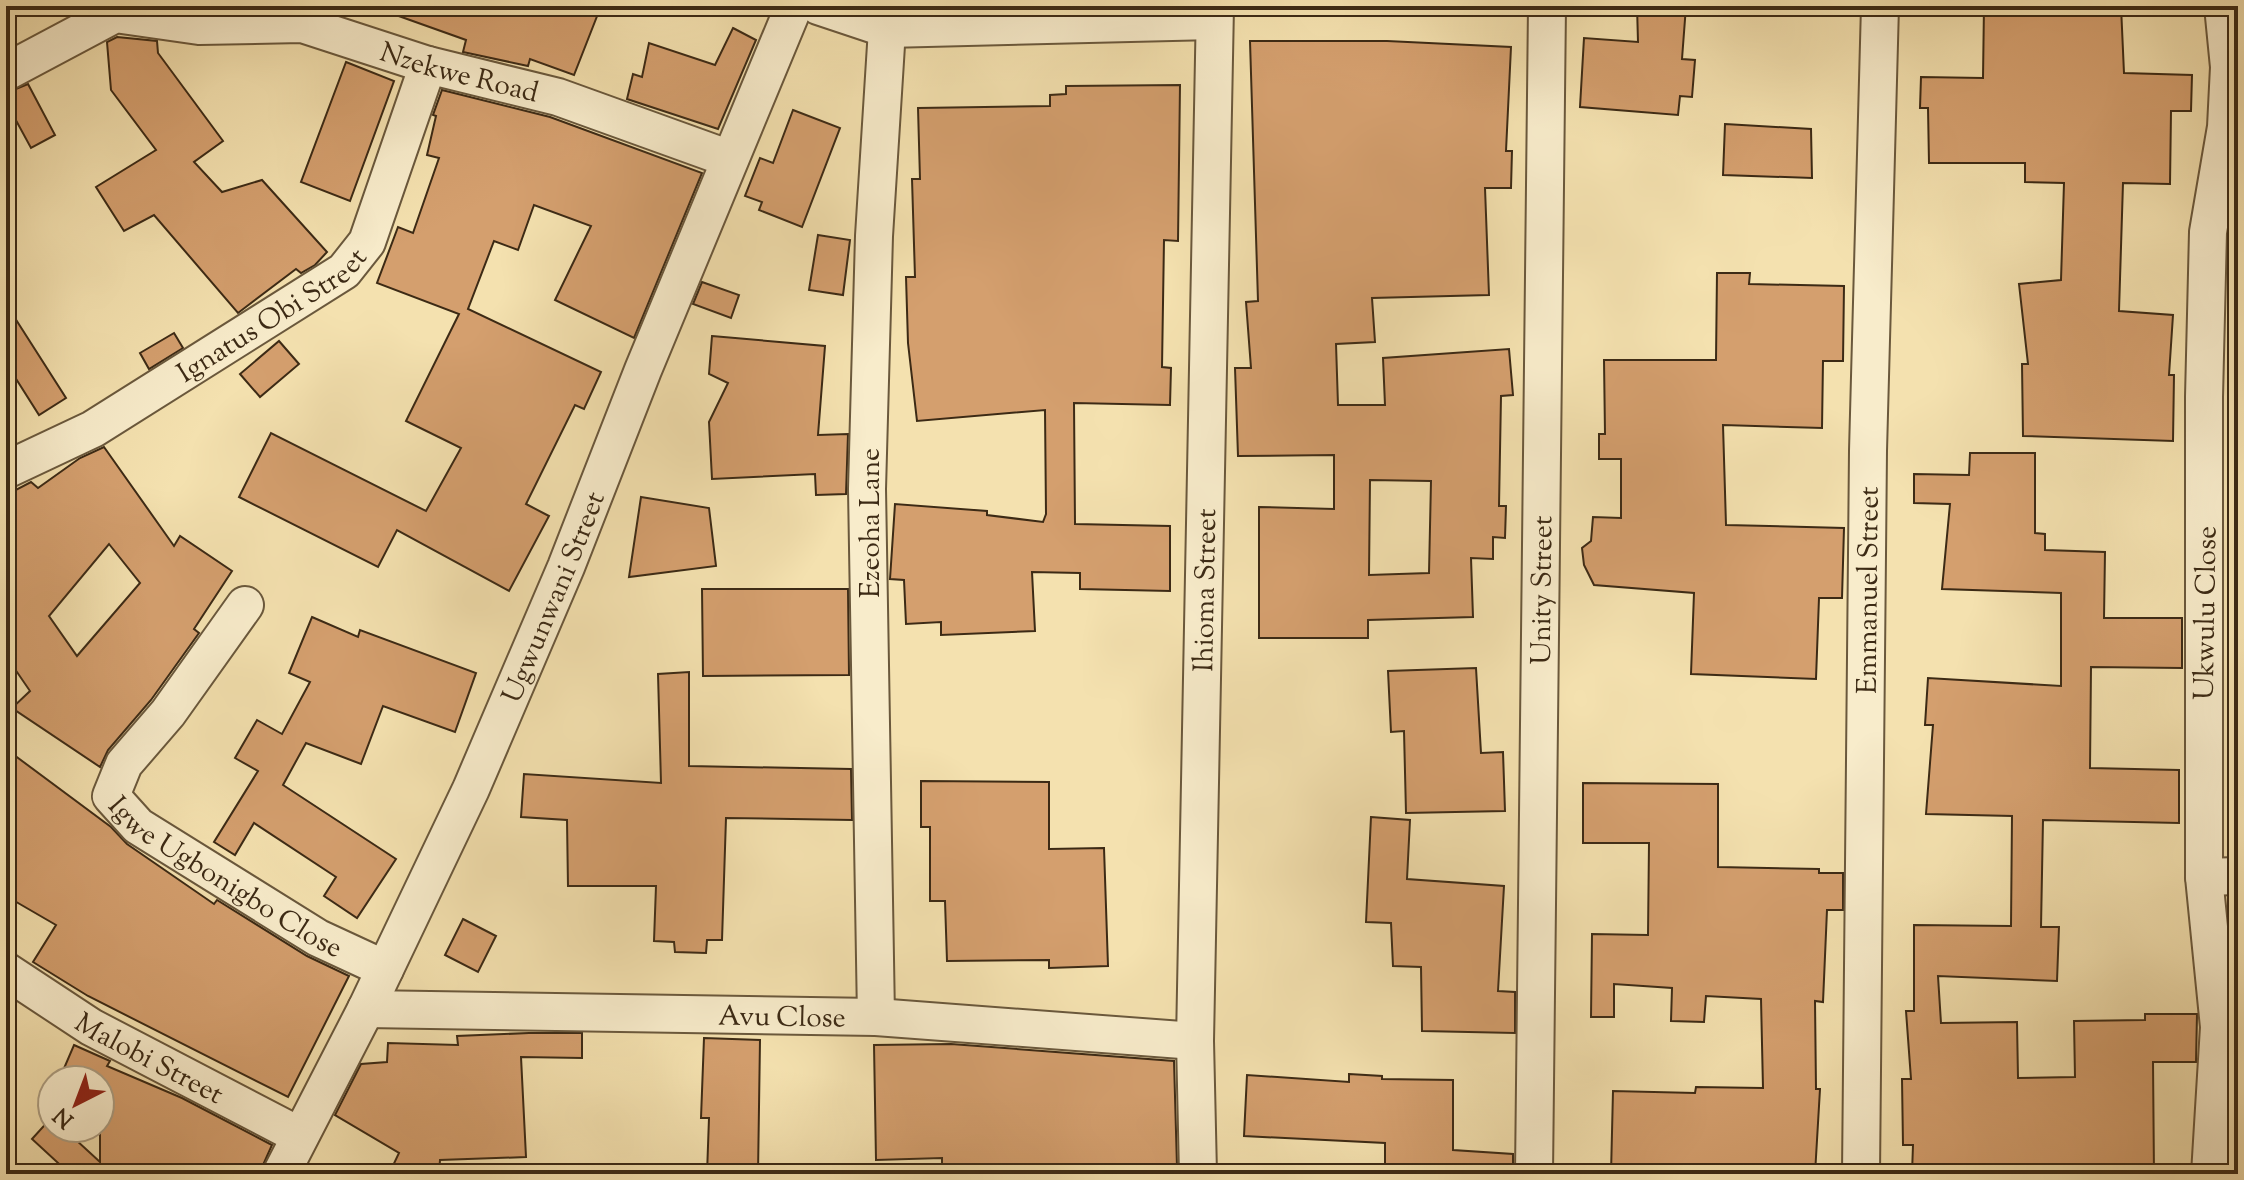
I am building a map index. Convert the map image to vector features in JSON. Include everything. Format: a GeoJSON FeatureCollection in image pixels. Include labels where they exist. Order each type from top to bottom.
{"type":"FeatureCollection","features":[{"type":"Feature","properties":{"kind":"street","name":"Ugwunwani Street"},"geometry":{"type":"LineString","coordinates":[[281,1174],[366,1009],[471,789],[535,643],[794,6]]}},
{"type":"Feature","properties":{"kind":"street"},"geometry":{"type":"LineString","coordinates":[[818,6],[887,29],[1215,13]]}},
{"type":"Feature","properties":{"kind":"street","name":"Unity Street"},"geometry":{"type":"LineString","coordinates":[[1534,1174],[1547,6]]}},
{"type":"Feature","properties":{"kind":"street","name":"Emmanuel Street"},"geometry":{"type":"LineString","coordinates":[[1861,1174],[1868,451],[1880,6]]}},
{"type":"Feature","properties":{"kind":"street","name":"Ukwulu Close"},"geometry":{"type":"LineString","coordinates":[[2210,1174],[2219,1027],[2221,876],[2204,397],[2208,232],[2226,127],[2229,67],[2223,6]]}},
{"type":"Feature","properties":{"kind":"street","name":"Nzekwe Road"},"geometry":{"type":"LineString","coordinates":[[6,72],[113,10],[199,26],[305,15],[428,65],[558,97],[730,159]]}},
{"type":"Feature","properties":{"kind":"street","name":"Ihioma Street"},"geometry":{"type":"LineString","coordinates":[[1198,1174],[1195,1041],[1215,13]]}},
{"type":"Feature","properties":{"kind":"street","name":"Ezeoha Lane"},"geometry":{"type":"LineString","coordinates":[[876,1017],[867,489],[874,236],[887,29]]}},
{"type":"Feature","properties":{"kind":"street","name":"Ignatus Obi Street"},"geometry":{"type":"LineString","coordinates":[[6,470],[93,429],[344,271],[367,242],[428,65]]}},
{"type":"Feature","properties":{"kind":"street","name":"Igwe Ugbonigbo Close"},"geometry":{"type":"LineString","coordinates":[[245,605],[168,713],[124,764],[111,796],[138,826],[318,938],[385,969]]}},
{"type":"Feature","properties":{"kind":"street","name":"Malobi Street"},"geometry":{"type":"LineString","coordinates":[[6,971],[91,1027],[300,1136]]}},
{"type":"Feature","properties":{"kind":"street","name":"Avu Close"},"geometry":{"type":"LineString","coordinates":[[366,1009],[876,1017],[1195,1041]]}},
{"type":"Feature","properties":{"kind":"building"},"geometry":{"type":"Polygon","coordinates":[[[379,6],[601,6],[574,75],[530,59],[528,66],[463,52],[466,40],[379,9],[379,6]]]}},
{"type":"Feature","properties":{"kind":"building"},"geometry":{"type":"Polygon","coordinates":[[[1637,6],[1686,6],[1682,59],[1695,60],[1692,97],[1680,96],[1678,115],[1580,107],[1584,38],[1638,42],[1637,6]]]}},
{"type":"Feature","properties":{"kind":"building"},"geometry":{"type":"Polygon","coordinates":[[[1984,6],[2121,6],[2124,73],[2192,75],[2191,111],[2171,111],[2170,184],[2123,183],[2119,311],[2173,315],[2169,375],[2174,375],[2173,441],[2023,436],[2022,364],[2028,364],[2019,284],[2061,280],[2064,183],[2025,182],[2025,163],[1929,163],[1928,108],[1920,108],[1921,77],[1983,78],[1984,6]]]}},
{"type":"Feature","properties":{"kind":"building"},"geometry":{"type":"Polygon","coordinates":[[[733,28],[756,40],[718,129],[627,99],[633,74],[642,77],[649,43],[715,65],[733,28]]]}},
{"type":"Feature","properties":{"kind":"building"},"geometry":{"type":"Polygon","coordinates":[[[117,37],[157,41],[158,53],[223,141],[194,162],[222,192],[262,180],[327,252],[315,265],[301,273],[296,269],[238,313],[154,215],[124,231],[96,187],[156,150],[111,90],[107,42],[117,37]]]}},
{"type":"Feature","properties":{"kind":"building"},"geometry":{"type":"Polygon","coordinates":[[[1250,41],[1387,41],[1511,47],[1506,151],[1512,151],[1511,188],[1485,188],[1489,295],[1372,298],[1375,342],[1336,344],[1338,405],[1385,405],[1383,358],[1509,349],[1513,395],[1501,396],[1499,506],[1506,506],[1505,538],[1493,537],[1493,559],[1471,558],[1473,617],[1368,620],[1368,638],[1259,638],[1259,507],[1334,509],[1334,455],[1238,456],[1235,368],[1251,368],[1246,302],[1258,301],[1250,41]],[[1370,480],[1369,575],[1429,573],[1431,481],[1370,480]]]}},
{"type":"Feature","properties":{"kind":"building"},"geometry":{"type":"Polygon","coordinates":[[[346,62],[394,81],[350,201],[301,182],[346,62]]]}},
{"type":"Feature","properties":{"kind":"building"},"geometry":{"type":"Polygon","coordinates":[[[28,84],[55,135],[31,148],[6,102],[6,93],[28,84]]]}},
{"type":"Feature","properties":{"kind":"building"},"geometry":{"type":"Polygon","coordinates":[[[1180,85],[1178,241],[1164,240],[1162,367],[1171,368],[1170,405],[1074,403],[1075,524],[1170,526],[1170,591],[1080,589],[1080,573],[1032,572],[1035,631],[941,635],[941,622],[906,624],[904,580],[890,579],[895,504],[987,511],[987,515],[1043,522],[1046,514],[1045,410],[917,421],[908,343],[906,277],[915,277],[912,179],[920,179],[918,108],[1050,106],[1050,95],[1066,94],[1066,86],[1180,85]]]}},
{"type":"Feature","properties":{"kind":"building"},"geometry":{"type":"Polygon","coordinates":[[[442,90],[550,117],[702,173],[634,338],[555,300],[591,226],[534,205],[518,250],[494,241],[468,309],[601,372],[584,409],[575,405],[526,504],[549,516],[509,591],[397,530],[378,567],[239,497],[271,433],[426,511],[461,448],[406,421],[459,314],[377,283],[398,227],[413,233],[439,158],[427,155],[436,116],[433,115],[442,90]]]}},
{"type":"Feature","properties":{"kind":"building"},"geometry":{"type":"Polygon","coordinates":[[[793,110],[840,128],[802,227],[759,210],[762,202],[745,196],[760,158],[773,163],[793,110]]]}},
{"type":"Feature","properties":{"kind":"building"},"geometry":{"type":"Polygon","coordinates":[[[1725,124],[1811,129],[1812,178],[1723,175],[1725,124]]]}},
{"type":"Feature","properties":{"kind":"building"},"geometry":{"type":"Polygon","coordinates":[[[818,235],[850,240],[843,295],[809,290],[818,235]]]}},
{"type":"Feature","properties":{"kind":"building"},"geometry":{"type":"Polygon","coordinates":[[[1717,273],[1750,273],[1749,284],[1844,286],[1843,361],[1823,361],[1822,428],[1723,425],[1726,525],[1844,528],[1842,598],[1819,598],[1816,679],[1691,674],[1694,593],[1594,585],[1584,565],[1582,548],[1591,541],[1593,517],[1621,518],[1621,459],[1599,459],[1599,434],[1605,434],[1604,360],[1716,360],[1717,273]]]}},
{"type":"Feature","properties":{"kind":"building"},"geometry":{"type":"Polygon","coordinates":[[[702,282],[739,295],[731,318],[693,304],[702,282]]]}},
{"type":"Feature","properties":{"kind":"building"},"geometry":{"type":"Polygon","coordinates":[[[6,304],[66,398],[39,415],[6,363],[6,304]]]}},
{"type":"Feature","properties":{"kind":"building"},"geometry":{"type":"Polygon","coordinates":[[[174,333],[183,348],[149,369],[140,353],[174,333]]]}},
{"type":"Feature","properties":{"kind":"building"},"geometry":{"type":"Polygon","coordinates":[[[712,336],[825,346],[818,435],[848,434],[846,494],[816,495],[815,474],[712,479],[709,422],[728,383],[709,374],[712,336]]]}},
{"type":"Feature","properties":{"kind":"building"},"geometry":{"type":"Polygon","coordinates":[[[279,341],[299,364],[260,397],[240,374],[279,341]]]}},
{"type":"Feature","properties":{"kind":"building"},"geometry":{"type":"Polygon","coordinates":[[[104,447],[174,546],[180,536],[232,571],[194,629],[199,633],[151,700],[108,750],[100,767],[12,708],[30,691],[6,656],[6,495],[31,482],[38,488],[80,458],[104,447]],[[109,544],[49,616],[77,656],[140,583],[109,544]]]}},
{"type":"Feature","properties":{"kind":"building"},"geometry":{"type":"Polygon","coordinates":[[[1970,453],[2035,453],[2035,533],[2045,534],[2045,550],[2105,552],[2104,618],[2182,618],[2182,668],[2091,667],[2090,768],[2179,770],[2179,823],[2043,820],[2041,927],[2059,927],[2057,981],[1938,976],[1941,1023],[2017,1022],[2018,1078],[2075,1077],[2074,1021],[2145,1020],[2145,1014],[2197,1014],[2196,1062],[2153,1062],[2154,1174],[1912,1174],[1913,1145],[1903,1145],[1902,1079],[1911,1079],[1906,1011],[1914,1011],[1914,925],[2011,926],[2012,816],[1926,814],[1933,725],[1925,725],[1928,678],[2061,686],[2061,593],[1942,589],[1950,504],[1914,503],[1914,474],[1969,475],[1970,453]]]}},
{"type":"Feature","properties":{"kind":"building"},"geometry":{"type":"Polygon","coordinates":[[[641,497],[709,508],[716,566],[629,577],[641,497]]]}},
{"type":"Feature","properties":{"kind":"building"},"geometry":{"type":"Polygon","coordinates":[[[702,589],[848,589],[849,675],[703,676],[702,589]]]}},
{"type":"Feature","properties":{"kind":"building"},"geometry":{"type":"Polygon","coordinates":[[[312,617],[358,637],[360,630],[476,673],[455,732],[383,706],[361,764],[306,743],[283,785],[396,859],[357,918],[324,896],[336,877],[254,823],[235,855],[214,842],[258,771],[235,758],[257,720],[282,734],[310,682],[289,673],[312,617]]]}},
{"type":"Feature","properties":{"kind":"building"},"geometry":{"type":"Polygon","coordinates":[[[1476,668],[1481,753],[1503,752],[1505,811],[1406,813],[1404,731],[1391,732],[1388,671],[1476,668]]]}},
{"type":"Feature","properties":{"kind":"building"},"geometry":{"type":"Polygon","coordinates":[[[689,672],[689,766],[851,769],[852,820],[726,818],[722,940],[707,940],[706,953],[675,952],[674,942],[654,941],[656,886],[568,886],[567,820],[521,817],[524,774],[661,783],[658,674],[689,672]]]}},
{"type":"Feature","properties":{"kind":"building"},"geometry":{"type":"Polygon","coordinates":[[[6,749],[111,827],[127,844],[214,904],[217,900],[307,956],[349,976],[288,1097],[88,996],[33,962],[56,925],[6,896],[6,749]]]}},
{"type":"Feature","properties":{"kind":"building"},"geometry":{"type":"Polygon","coordinates":[[[921,781],[1049,782],[1049,849],[1104,848],[1108,966],[1049,968],[1049,960],[947,961],[945,901],[930,901],[930,827],[921,827],[921,781]]]}},
{"type":"Feature","properties":{"kind":"building"},"geometry":{"type":"Polygon","coordinates":[[[1583,783],[1718,784],[1718,867],[1819,869],[1819,873],[1843,873],[1843,910],[1827,910],[1823,1002],[1815,1001],[1816,1089],[1820,1089],[1815,1174],[1611,1174],[1613,1091],[1695,1093],[1696,1087],[1763,1088],[1761,999],[1706,996],[1704,1022],[1671,1021],[1672,988],[1614,984],[1614,1017],[1591,1017],[1592,934],[1648,935],[1649,843],[1583,843],[1583,783]]]}},
{"type":"Feature","properties":{"kind":"building"},"geometry":{"type":"Polygon","coordinates":[[[1371,817],[1410,820],[1407,879],[1504,886],[1498,991],[1515,992],[1515,1033],[1422,1031],[1421,967],[1393,966],[1391,923],[1366,922],[1371,817]]]}},
{"type":"Feature","properties":{"kind":"building"},"geometry":{"type":"Polygon","coordinates":[[[463,919],[496,936],[478,972],[445,955],[463,919]]]}},
{"type":"Feature","properties":{"kind":"building"},"geometry":{"type":"Polygon","coordinates":[[[582,1033],[582,1058],[521,1057],[526,1157],[440,1160],[439,1174],[389,1174],[399,1153],[335,1115],[361,1064],[387,1062],[388,1043],[458,1045],[457,1036],[582,1033]]]}},
{"type":"Feature","properties":{"kind":"building"},"geometry":{"type":"Polygon","coordinates":[[[704,1038],[760,1040],[758,1174],[707,1174],[709,1118],[701,1118],[704,1038]]]}},
{"type":"Feature","properties":{"kind":"building"},"geometry":{"type":"Polygon","coordinates":[[[951,1044],[1174,1061],[1177,1167],[1094,1168],[1094,1174],[942,1174],[942,1158],[876,1160],[874,1045],[951,1044]]]}},
{"type":"Feature","properties":{"kind":"building"},"geometry":{"type":"Polygon","coordinates":[[[74,1045],[110,1061],[108,1064],[66,1064],[74,1045]]]}},
{"type":"Feature","properties":{"kind":"building"},"geometry":{"type":"Polygon","coordinates":[[[116,1070],[182,1098],[272,1145],[259,1174],[70,1174],[37,1144],[80,1144],[100,1162],[100,1144],[116,1144],[116,1070]]]}},
{"type":"Feature","properties":{"kind":"building"},"geometry":{"type":"Polygon","coordinates":[[[1349,1074],[1382,1076],[1382,1079],[1453,1080],[1453,1150],[1513,1154],[1513,1174],[1385,1174],[1385,1143],[1244,1136],[1247,1075],[1349,1082],[1349,1074]]]}}]}
